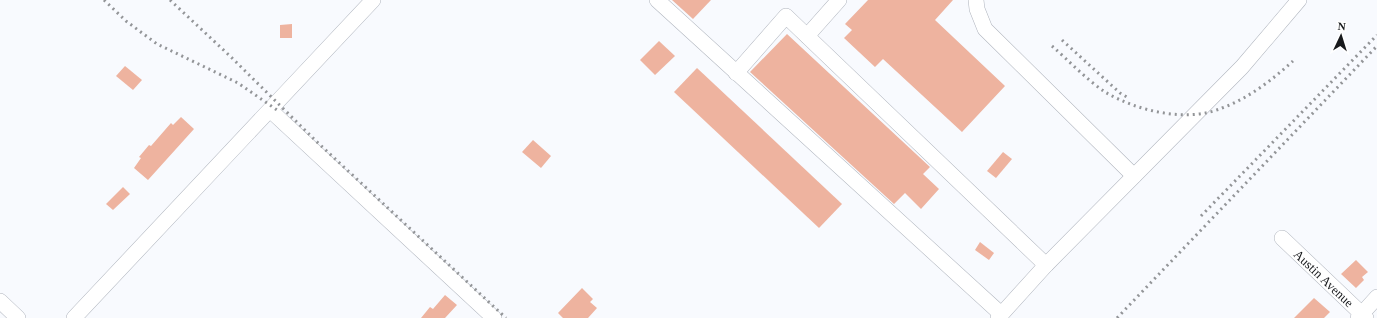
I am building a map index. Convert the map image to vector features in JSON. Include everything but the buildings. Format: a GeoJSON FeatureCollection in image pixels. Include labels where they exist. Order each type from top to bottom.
{"type":"FeatureCollection","features":[{"type":"Feature","properties":{"kind":"street"},"geometry":{"type":"LineString","coordinates":[[74,318],[374,0]]}},
{"type":"Feature","properties":{"kind":"street"},"geometry":{"type":"LineString","coordinates":[[657,0],[999,316],[1134,176],[1242,68],[1299,0]]}},
{"type":"Feature","properties":{"kind":"street"},"geometry":{"type":"LineString","coordinates":[[807,36],[839,0]]}},
{"type":"Feature","properties":{"kind":"street"},"geometry":{"type":"LineString","coordinates":[[976,0],[977,8],[985,28],[1134,176]]}},
{"type":"Feature","properties":{"kind":"street"},"geometry":{"type":"LineString","coordinates":[[736,73],[786,16],[1046,266]]}},
{"type":"Feature","properties":{"kind":"street"},"geometry":{"type":"LineString","coordinates":[[270,110],[494,318]]}},
{"type":"Feature","properties":{"kind":"street","name":"Austin Avenue"},"geometry":{"type":"LineString","coordinates":[[1282,238],[1362,317]]}},
{"type":"Feature","properties":{"kind":"street"},"geometry":{"type":"LineString","coordinates":[[1362,317],[1377,298]]}},
{"type":"Feature","properties":{"kind":"street"},"geometry":{"type":"LineString","coordinates":[[0,301],[18,318]]}},
{"type":"Feature","properties":{"kind":"railway"},"geometry":{"type":"LineString","coordinates":[[104,0],[126,21],[157,44],[238,83],[277,110]]}},
{"type":"Feature","properties":{"kind":"railway"},"geometry":{"type":"LineString","coordinates":[[170,0],[231,57],[316,141],[506,318]]}},
{"type":"Feature","properties":{"kind":"railway"},"geometry":{"type":"LineString","coordinates":[[1201,216],[1377,35]]}},
{"type":"Feature","properties":{"kind":"railway"},"geometry":{"type":"LineString","coordinates":[[1062,40],[1120,93],[1127,97]]}},
{"type":"Feature","properties":{"kind":"railway"},"geometry":{"type":"LineString","coordinates":[[1052,46],[1105,92],[1132,105],[1162,113],[1178,115],[1208,112],[1232,104],[1260,88],[1293,61]]}},
{"type":"Feature","properties":{"kind":"railway"},"geometry":{"type":"LineString","coordinates":[[1117,318],[1377,46]]}}]}
